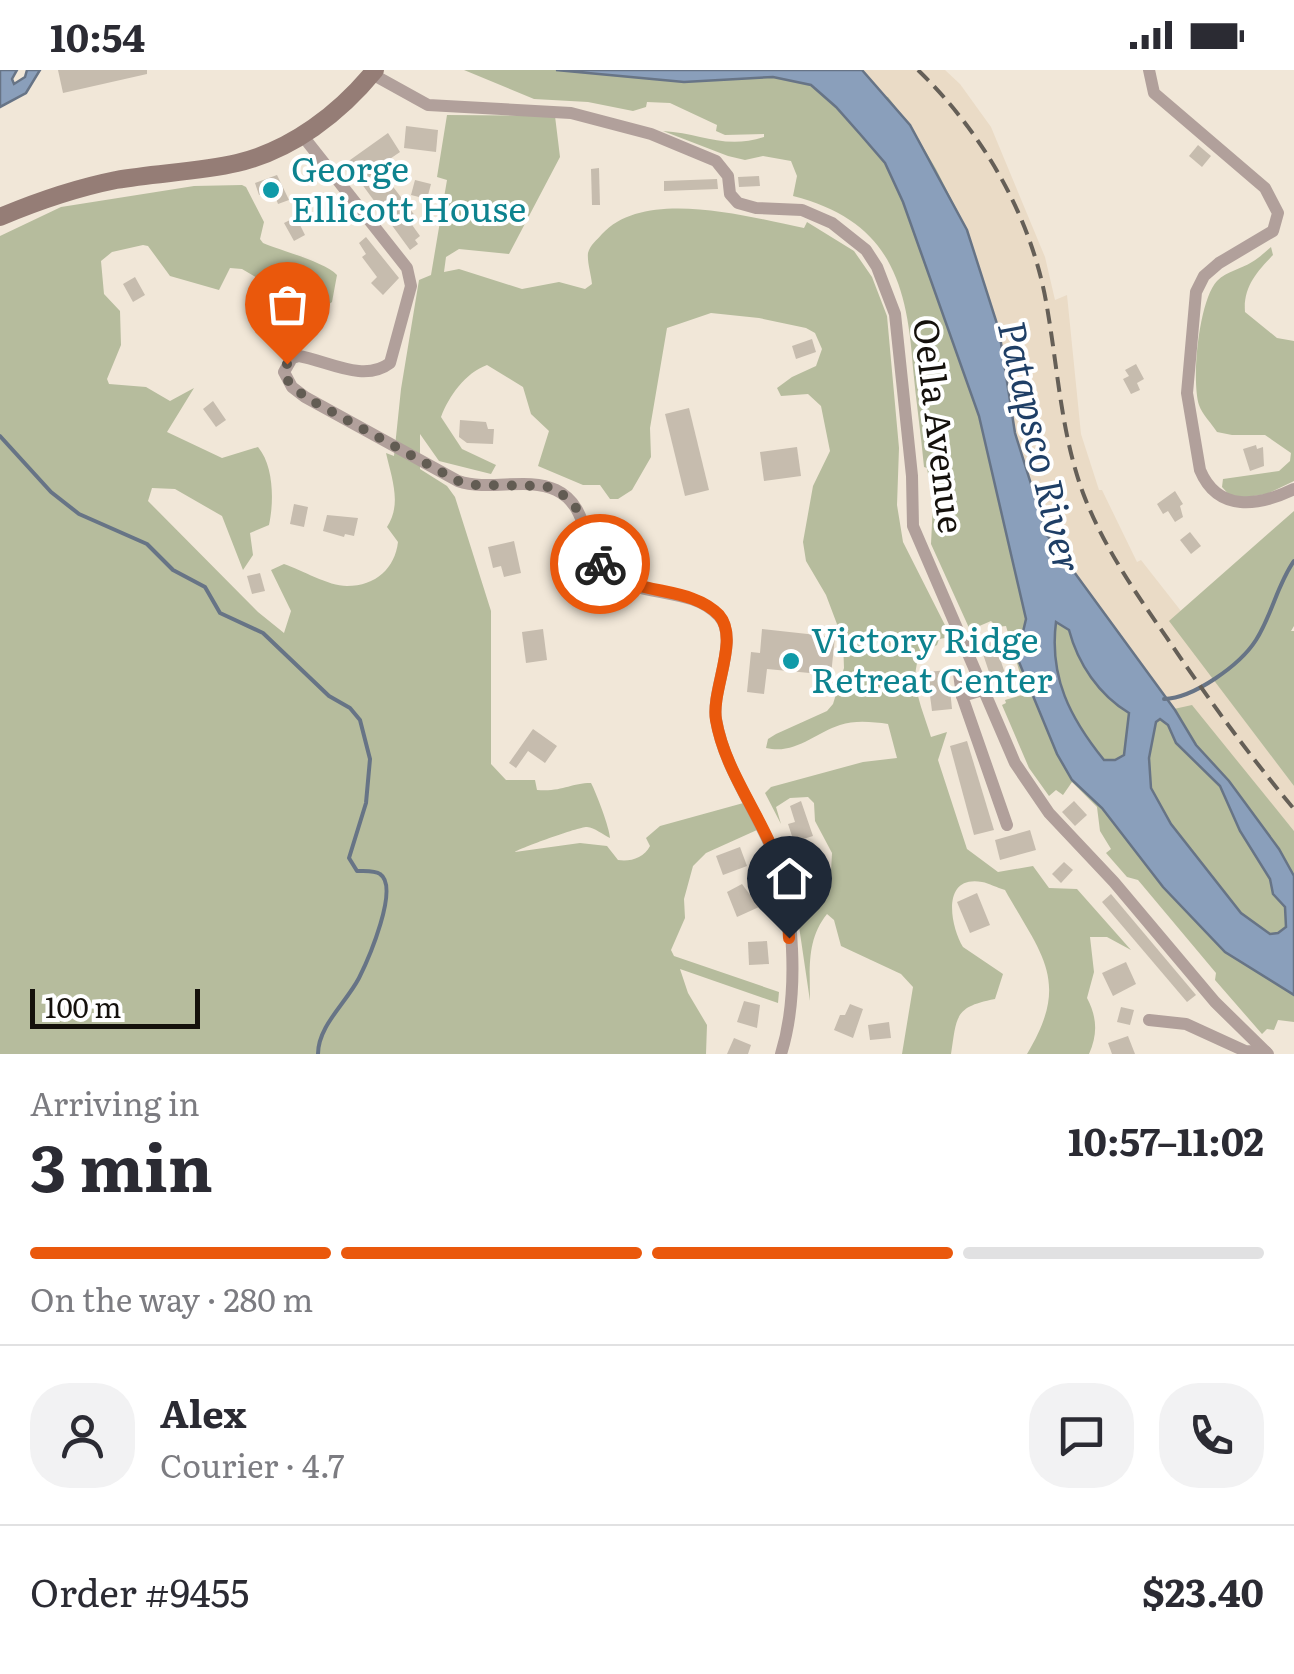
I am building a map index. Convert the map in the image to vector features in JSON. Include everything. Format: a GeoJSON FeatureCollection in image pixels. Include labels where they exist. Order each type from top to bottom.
{"type":"FeatureCollection","features":[{"type":"Feature","properties":{"kind":"main road"},"geometry":{"type":"LineString","coordinates":[[0,217],[100,183],[242,162],[302,135],[328,118],[373,72]]}},
{"type":"Feature","properties":{"kind":"street"},"geometry":{"type":"LineString","coordinates":[[1149,70],[1154,93],[1265,188],[1278,212],[1274,231],[1219,264],[1204,276],[1196,292],[1186,393],[1200,470],[1217,494],[1243,504],[1258,503],[1294,489]]}},
{"type":"Feature","properties":{"kind":"street","name":"Oella Avenue"},"geometry":{"type":"LineString","coordinates":[[373,72],[402,94],[428,105],[571,114],[650,134],[716,161],[728,176],[730,194],[738,203],[756,208],[802,210],[832,223],[866,250],[878,267],[895,314],[912,476],[913,526],[1029,789],[1215,1002],[1267,1053]]}},
{"type":"Feature","properties":{"kind":"street"},"geometry":{"type":"LineString","coordinates":[[302,135],[408,268],[411,286],[392,356],[384,368],[364,372],[299,356],[292,358],[284,372],[292,388],[432,469],[466,484],[544,486],[558,490],[579,511],[594,554],[607,571],[623,581],[702,603],[720,616],[725,625],[727,638],[715,704],[716,719],[726,754],[777,860],[788,911],[791,1018],[782,1054]]}},
{"type":"Feature","properties":{"kind":"street"},"geometry":{"type":"LineString","coordinates":[[959,673],[962,696],[1007,825]]}},
{"type":"Feature","properties":{"kind":"street"},"geometry":{"type":"LineString","coordinates":[[962,696],[983,690]]}},
{"type":"Feature","properties":{"kind":"street"},"geometry":{"type":"LineString","coordinates":[[1149,1020],[1186,1024],[1245,1051],[1267,1053]]}},
{"type":"Feature","properties":{"kind":"shaded area"},"geometry":{"type":"Polygon","coordinates":[[[862,70],[945,70],[991,127],[1045,257],[1055,300],[1067,295],[1081,434],[1099,490],[1137,562],[1141,560],[1181,611],[1170,621],[1294,786],[1294,831],[1205,723],[1175,710],[1047,535],[1015,433],[999,330],[967,230],[910,125],[862,70]]]}},
{"type":"Feature","properties":{"kind":"green space"},"geometry":{"type":"Polygon","coordinates":[[[464,70],[556,70],[684,82],[773,77],[888,97],[910,125],[967,230],[999,330],[1015,433],[1047,535],[1174,709],[1192,705],[1294,831],[1294,1022],[1278,1020],[1274,1030],[1267,1029],[1262,1034],[1138,880],[1127,877],[1106,853],[1111,849],[1100,831],[1097,807],[1072,782],[1063,795],[1056,790],[1049,796],[1029,768],[1002,705],[1005,700],[1026,694],[1006,626],[997,627],[991,621],[970,630],[931,544],[933,503],[924,467],[905,307],[886,258],[871,238],[851,220],[793,196],[797,176],[791,161],[763,156],[745,160],[663,131],[737,142],[764,134],[725,135],[716,131],[717,125],[670,103],[647,102],[646,107],[633,111],[588,102],[534,99],[464,70]]]}},
{"type":"Feature","properties":{"kind":"green space"},"geometry":{"type":"Polygon","coordinates":[[[447,115],[555,116],[560,157],[509,254],[459,249],[446,257],[444,272],[459,269],[522,289],[559,282],[585,289],[592,284],[588,253],[592,245],[621,220],[644,212],[698,209],[804,228],[807,222],[854,251],[872,277],[887,316],[899,448],[897,505],[903,542],[951,637],[939,639],[937,645],[921,653],[916,684],[931,737],[947,732],[938,760],[967,849],[998,872],[1033,866],[1049,888],[1077,889],[1131,950],[1107,937],[1090,937],[1094,972],[1087,998],[1095,1026],[1089,1054],[1027,1054],[1047,1007],[1046,969],[1005,890],[982,882],[960,886],[952,915],[963,947],[1003,974],[995,999],[972,1006],[960,1015],[951,1054],[902,1054],[913,987],[901,974],[841,946],[834,920],[827,914],[812,945],[810,1001],[787,845],[816,879],[831,871],[832,853],[815,821],[814,803],[808,797],[790,798],[776,807],[781,824],[765,793],[771,787],[863,762],[897,758],[888,724],[870,722],[840,725],[786,748],[766,748],[768,739],[776,734],[827,711],[833,704],[844,668],[843,640],[826,595],[806,561],[803,542],[813,486],[830,451],[821,406],[808,394],[781,396],[777,388],[816,366],[822,349],[815,333],[806,328],[711,313],[667,328],[650,428],[651,457],[632,490],[618,499],[610,499],[600,485],[583,485],[538,466],[549,431],[531,414],[523,387],[487,365],[459,386],[441,417],[462,449],[496,465],[491,474],[439,461],[420,434],[420,469],[447,486],[455,497],[491,611],[491,764],[506,780],[535,780],[537,790],[591,783],[610,838],[587,827],[515,852],[580,843],[607,846],[618,860],[632,860],[647,850],[650,846],[646,838],[660,826],[747,802],[757,830],[706,853],[693,866],[684,899],[685,918],[671,950],[674,956],[779,992],[778,1003],[680,969],[688,993],[707,1025],[706,1054],[0,1054],[0,236],[61,207],[194,186],[242,185],[264,222],[260,239],[263,243],[313,261],[337,275],[332,302],[321,310],[307,307],[242,269],[230,268],[219,290],[170,276],[148,246],[112,252],[101,261],[104,294],[120,311],[121,345],[107,379],[109,384],[146,387],[170,401],[194,388],[167,432],[222,458],[258,447],[270,474],[269,525],[250,533],[253,555],[243,570],[222,516],[175,489],[152,488],[148,501],[258,612],[284,633],[291,611],[271,570],[284,564],[332,583],[357,585],[382,574],[396,551],[398,542],[387,527],[395,500],[386,453],[394,456],[419,280],[431,275],[447,180],[437,177],[447,115]]]}},
{"type":"Feature","properties":{"kind":"green space"},"geometry":{"type":"Polygon","coordinates":[[[1271,247],[1273,255],[1249,287],[1245,312],[1277,338],[1294,341],[1294,481],[1267,494],[1233,499],[1222,487],[1223,479],[1279,471],[1290,461],[1291,453],[1265,435],[1217,432],[1199,405],[1198,341],[1205,305],[1217,281],[1271,247]]]}},
{"type":"Feature","properties":{"kind":"green space"},"geometry":{"type":"Polygon","coordinates":[[[1294,511],[1291,631],[1294,786],[1169,621],[1294,511]]]}},
{"type":"Feature","properties":{"kind":"water"},"geometry":{"type":"Polygon","coordinates":[[[0,70],[17,70],[12,79],[14,84],[25,77],[27,70],[40,70],[26,93],[0,107],[0,70]]]}},
{"type":"Feature","properties":{"kind":"water","name":"Patapsco River"},"geometry":{"type":"Polygon","coordinates":[[[556,70],[862,70],[910,125],[967,230],[999,330],[1015,433],[1047,535],[1175,710],[1196,745],[1229,781],[1279,849],[1294,876],[1294,995],[1225,952],[1163,887],[1102,808],[1072,780],[1057,754],[1019,662],[1026,619],[979,416],[903,202],[885,163],[811,85],[773,77],[684,82],[556,70]],[[1056,622],[1056,661],[1065,696],[1104,760],[1115,760],[1124,755],[1129,713],[1099,688],[1078,655],[1069,630],[1056,622]],[[1160,719],[1156,722],[1149,758],[1151,788],[1171,824],[1241,913],[1270,934],[1278,933],[1286,927],[1285,907],[1273,894],[1270,879],[1240,831],[1220,786],[1176,743],[1168,725],[1160,719]]]}},
{"type":"Feature","properties":{"kind":"building"},"geometry":{"type":"Polygon","coordinates":[[[58,70],[147,70],[147,74],[63,93],[58,70]]]}},
{"type":"Feature","properties":{"kind":"building"},"geometry":{"type":"Polygon","coordinates":[[[406,126],[438,130],[436,152],[404,148],[406,126]]]}},
{"type":"Feature","properties":{"kind":"building"},"geometry":{"type":"Polygon","coordinates":[[[388,133],[400,152],[378,167],[416,217],[410,222],[420,236],[415,240],[418,244],[410,250],[356,176],[351,179],[343,165],[388,133]]]}},
{"type":"Feature","properties":{"kind":"building"},"geometry":{"type":"Polygon","coordinates":[[[1198,145],[1211,156],[1202,167],[1189,156],[1198,145]]]}},
{"type":"Feature","properties":{"kind":"building"},"geometry":{"type":"Polygon","coordinates":[[[599,168],[600,205],[592,205],[591,169],[599,168]]]}},
{"type":"Feature","properties":{"kind":"building","name":"George Ellicott House"},"geometry":{"type":"Polygon","coordinates":[[[277,175],[289,200],[278,204],[273,190],[259,195],[255,183],[277,175]]]}},
{"type":"Feature","properties":{"kind":"building"},"geometry":{"type":"Polygon","coordinates":[[[759,176],[760,186],[739,187],[738,177],[759,176]]]}},
{"type":"Feature","properties":{"kind":"building"},"geometry":{"type":"Polygon","coordinates":[[[717,179],[718,189],[664,191],[664,181],[717,179]]]}},
{"type":"Feature","properties":{"kind":"building"},"geometry":{"type":"Polygon","coordinates":[[[415,180],[431,184],[427,199],[411,195],[415,180]]]}},
{"type":"Feature","properties":{"kind":"building"},"geometry":{"type":"Polygon","coordinates":[[[296,217],[305,235],[294,241],[284,223],[296,217]]]}},
{"type":"Feature","properties":{"kind":"building"},"geometry":{"type":"Polygon","coordinates":[[[366,237],[399,278],[383,295],[371,283],[377,277],[362,257],[366,254],[359,243],[366,237]]]}},
{"type":"Feature","properties":{"kind":"building"},"geometry":{"type":"Polygon","coordinates":[[[135,277],[145,295],[133,302],[123,284],[135,277]]]}},
{"type":"Feature","properties":{"kind":"building"},"geometry":{"type":"Polygon","coordinates":[[[812,339],[816,352],[796,359],[792,346],[812,339]]]}},
{"type":"Feature","properties":{"kind":"building"},"geometry":{"type":"Polygon","coordinates":[[[1136,364],[1144,379],[1137,383],[1140,390],[1131,394],[1123,379],[1129,376],[1125,370],[1136,364]]]}},
{"type":"Feature","properties":{"kind":"building"},"geometry":{"type":"Polygon","coordinates":[[[213,401],[226,420],[216,427],[203,409],[213,401]]]}},
{"type":"Feature","properties":{"kind":"building"},"geometry":{"type":"Polygon","coordinates":[[[689,408],[709,490],[685,496],[665,414],[689,408]]]}},
{"type":"Feature","properties":{"kind":"building"},"geometry":{"type":"Polygon","coordinates":[[[460,420],[486,422],[488,429],[494,429],[493,444],[467,443],[459,437],[460,420]]]}},
{"type":"Feature","properties":{"kind":"building"},"geometry":{"type":"Polygon","coordinates":[[[1256,445],[1257,449],[1263,447],[1264,466],[1250,471],[1243,449],[1256,445]]]}},
{"type":"Feature","properties":{"kind":"building"},"geometry":{"type":"Polygon","coordinates":[[[797,447],[801,476],[764,481],[760,452],[797,447]]]}},
{"type":"Feature","properties":{"kind":"building"},"geometry":{"type":"Polygon","coordinates":[[[1175,491],[1183,504],[1183,517],[1175,522],[1157,504],[1175,491]]]}},
{"type":"Feature","properties":{"kind":"building"},"geometry":{"type":"Polygon","coordinates":[[[294,504],[308,507],[304,527],[290,524],[294,504]]]}},
{"type":"Feature","properties":{"kind":"building"},"geometry":{"type":"Polygon","coordinates":[[[327,515],[358,518],[354,536],[323,531],[327,515]]]}},
{"type":"Feature","properties":{"kind":"building"},"geometry":{"type":"Polygon","coordinates":[[[1190,532],[1201,546],[1191,554],[1180,540],[1190,532]]]}},
{"type":"Feature","properties":{"kind":"building"},"geometry":{"type":"Polygon","coordinates":[[[514,541],[521,573],[504,577],[501,566],[493,568],[488,547],[514,541]]]}},
{"type":"Feature","properties":{"kind":"building"},"geometry":{"type":"Polygon","coordinates":[[[260,573],[265,591],[252,594],[247,576],[260,573]]]}},
{"type":"Feature","properties":{"kind":"building"},"geometry":{"type":"Polygon","coordinates":[[[543,629],[547,660],[526,663],[522,632],[543,629]]]}},
{"type":"Feature","properties":{"kind":"building","name":"Victory Ridge Retreat Center"},"geometry":{"type":"Polygon","coordinates":[[[762,629],[835,637],[831,675],[767,669],[764,694],[747,692],[751,652],[760,653],[762,629]]]}},
{"type":"Feature","properties":{"kind":"building"},"geometry":{"type":"Polygon","coordinates":[[[994,641],[1010,688],[996,693],[980,645],[994,641]]]}},
{"type":"Feature","properties":{"kind":"building"},"geometry":{"type":"Polygon","coordinates":[[[948,670],[952,709],[932,711],[927,672],[948,670]]]}},
{"type":"Feature","properties":{"kind":"building"},"geometry":{"type":"Polygon","coordinates":[[[533,729],[557,746],[545,763],[528,751],[516,768],[509,763],[533,729]]]}},
{"type":"Feature","properties":{"kind":"building"},"geometry":{"type":"Polygon","coordinates":[[[967,741],[994,830],[974,835],[950,746],[967,741]]]}},
{"type":"Feature","properties":{"kind":"building"},"geometry":{"type":"Polygon","coordinates":[[[801,801],[813,836],[794,842],[788,824],[795,822],[790,806],[801,801]]]}},
{"type":"Feature","properties":{"kind":"building"},"geometry":{"type":"Polygon","coordinates":[[[1074,801],[1087,815],[1075,826],[1062,812],[1074,801]]]}},
{"type":"Feature","properties":{"kind":"building"},"geometry":{"type":"Polygon","coordinates":[[[1030,830],[1036,850],[1000,860],[995,840],[1030,830]]]}},
{"type":"Feature","properties":{"kind":"building"},"geometry":{"type":"Polygon","coordinates":[[[740,847],[747,866],[723,875],[716,856],[740,847]]]}},
{"type":"Feature","properties":{"kind":"building"},"geometry":{"type":"Polygon","coordinates":[[[1064,862],[1073,870],[1061,883],[1052,874],[1064,862]]]}},
{"type":"Feature","properties":{"kind":"building"},"geometry":{"type":"Polygon","coordinates":[[[742,884],[759,907],[737,917],[727,892],[742,884]]]}},
{"type":"Feature","properties":{"kind":"building"},"geometry":{"type":"Polygon","coordinates":[[[977,893],[990,925],[970,933],[957,902],[977,893]]]}},
{"type":"Feature","properties":{"kind":"building"},"geometry":{"type":"Polygon","coordinates":[[[1111,894],[1196,995],[1187,1002],[1102,902],[1111,894]]]}},
{"type":"Feature","properties":{"kind":"building"},"geometry":{"type":"Polygon","coordinates":[[[767,941],[769,964],[749,965],[748,942],[767,941]]]}},
{"type":"Feature","properties":{"kind":"building"},"geometry":{"type":"Polygon","coordinates":[[[1126,962],[1136,984],[1113,996],[1102,973],[1126,962]]]}},
{"type":"Feature","properties":{"kind":"building"},"geometry":{"type":"Polygon","coordinates":[[[744,1001],[760,1005],[757,1028],[737,1022],[744,1001]]]}},
{"type":"Feature","properties":{"kind":"building"},"geometry":{"type":"Polygon","coordinates":[[[850,1004],[863,1009],[853,1038],[834,1030],[850,1004]]]}},
{"type":"Feature","properties":{"kind":"building"},"geometry":{"type":"Polygon","coordinates":[[[1121,1007],[1134,1010],[1130,1025],[1117,1022],[1121,1007]]]}},
{"type":"Feature","properties":{"kind":"building"},"geometry":{"type":"Polygon","coordinates":[[[889,1022],[891,1038],[870,1040],[868,1025],[889,1022]]]}},
{"type":"Feature","properties":{"kind":"building"},"geometry":{"type":"Polygon","coordinates":[[[1128,1036],[1135,1054],[1112,1054],[1108,1043],[1128,1036]]]}},
{"type":"Feature","properties":{"kind":"building"},"geometry":{"type":"Polygon","coordinates":[[[734,1038],[751,1045],[748,1054],[727,1054],[734,1038]]]}},
{"type":"Feature","properties":{"kind":"waterway"},"geometry":{"type":"LineString","coordinates":[[0,436],[51,492],[79,514],[147,544],[173,570],[205,587],[220,613],[263,633],[360,720],[370,759],[366,803],[349,858],[357,871],[380,874],[385,881],[385,908],[359,978],[328,1024],[318,1054]]}},
{"type":"Feature","properties":{"kind":"waterway"},"geometry":{"type":"LineString","coordinates":[[1164,699],[1202,686],[1249,650],[1294,561]]}},
{"type":"Feature","properties":{"kind":"railway"},"geometry":{"type":"LineString","coordinates":[[918,70],[983,149],[1030,241],[1047,307],[1070,447],[1083,493],[1100,532],[1197,682],[1294,809]]}},
{"type":"Feature","properties":{"kind":"way so far"},"geometry":{"type":"LineString","coordinates":[[287,364],[284,372],[292,388],[446,476],[466,484],[544,486],[558,490],[579,511],[600,564]]}},
{"type":"Feature","properties":{"kind":"place","name":"George Ellicott House"},"geometry":{"type":"Point","coordinates":[271,190]}},
{"type":"Feature","properties":{"kind":"place","name":"Victory Ridge Retreat Center"},"geometry":{"type":"Point","coordinates":[791,661]}},
{"type":"Feature","properties":{"kind":"route"},"geometry":{"type":"LineString","coordinates":[[600,564],[623,581],[702,603],[720,616],[725,625],[727,638],[715,704],[716,719],[726,754],[777,860],[788,911],[789,938]]}}]}
